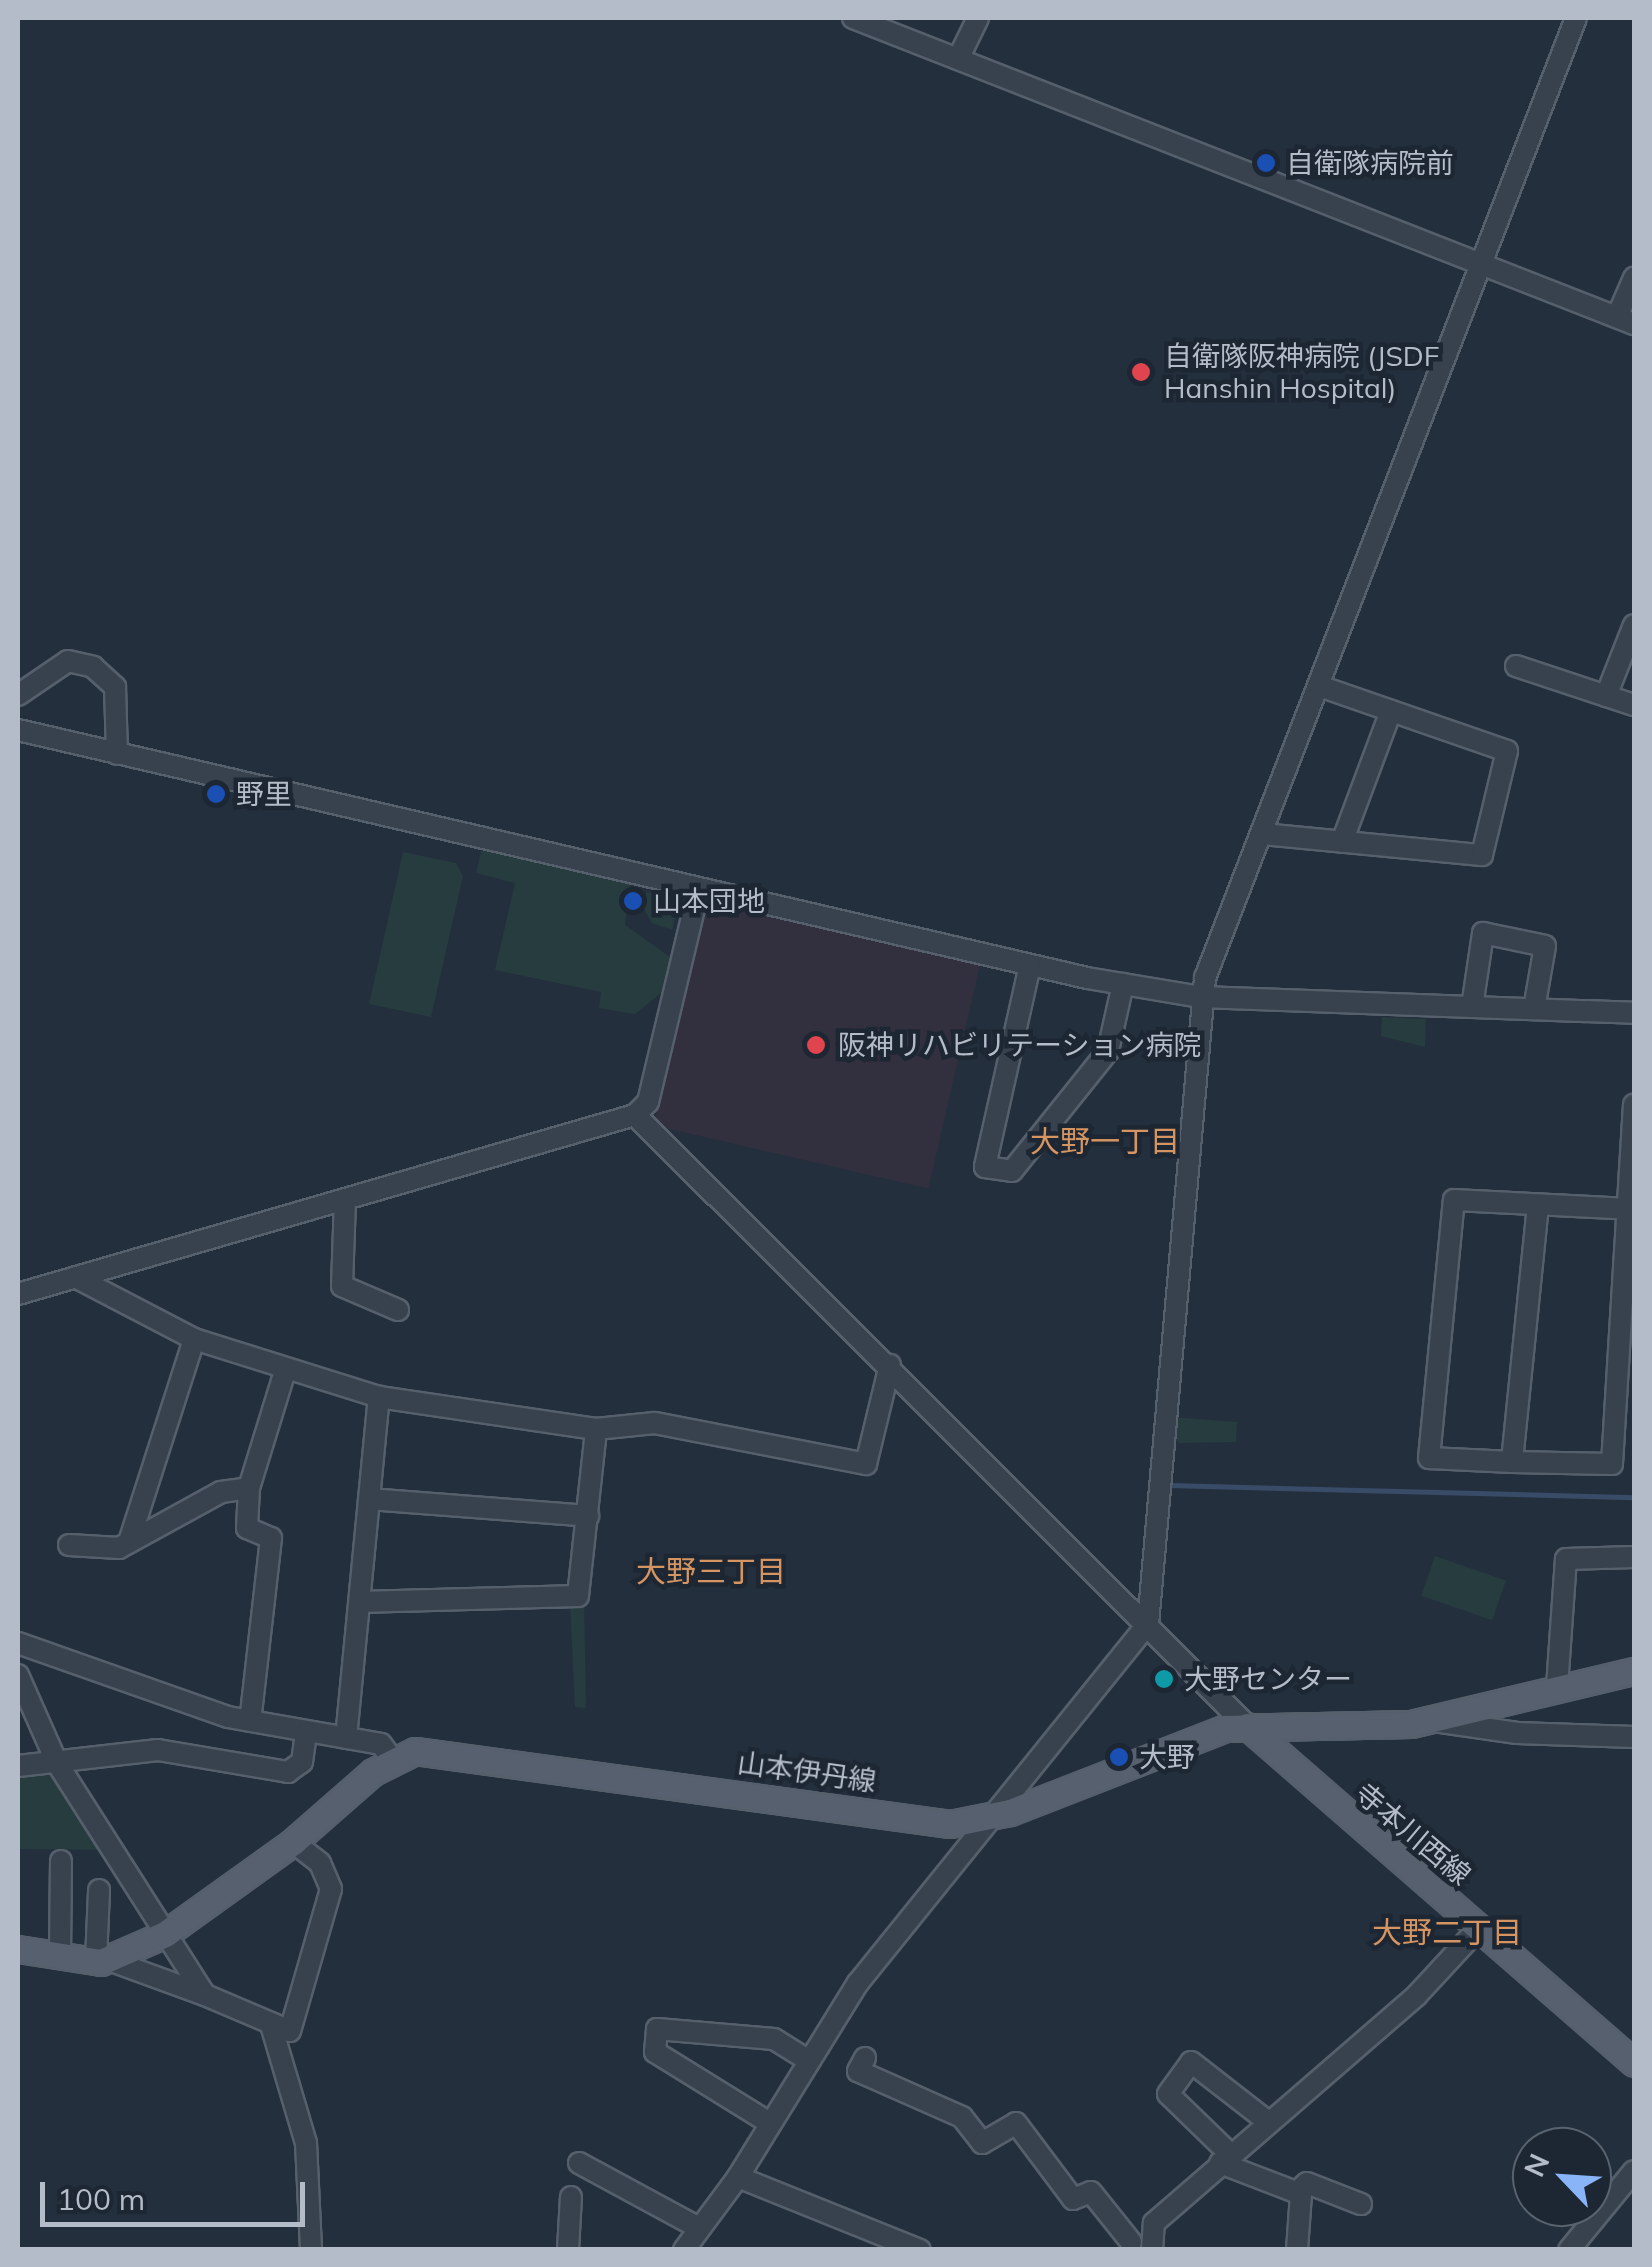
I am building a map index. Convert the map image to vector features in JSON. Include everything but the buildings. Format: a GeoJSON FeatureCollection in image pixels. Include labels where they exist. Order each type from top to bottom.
{"type":"FeatureCollection","features":[{"type":"Feature","properties":{"kind":"main road","name":"山本伊丹線"},"geometry":{"type":"LineString","coordinates":[[392,1759],[415,1751],[576,1769],[950,1824],[993,1817],[1206,1734],[1246,1726],[1364,1728],[1432,1721],[1634,1670]]}},
{"type":"Feature","properties":{"kind":"main road","name":"寺本川西線"},"geometry":{"type":"LineString","coordinates":[[1246,1726],[1634,2063]]}},
{"type":"Feature","properties":{"kind":"main road"},"geometry":{"type":"LineString","coordinates":[[18,1949],[103,1960],[165,1934],[293,1842],[392,1759]]}},
{"type":"Feature","properties":{"kind":"street"},"geometry":{"type":"LineString","coordinates":[[853,18],[1626,321],[1634,278]]}},
{"type":"Feature","properties":{"kind":"street"},"geometry":{"type":"LineString","coordinates":[[958,59],[978,18]]}},
{"type":"Feature","properties":{"kind":"street"},"geometry":{"type":"LineString","coordinates":[[684,2250],[738,2178],[806,2059],[868,1970],[1148,1624],[1200,997],[1576,18]]}},
{"type":"Feature","properties":{"kind":"street"},"geometry":{"type":"LineString","coordinates":[[1606,696],[1634,625]]}},
{"type":"Feature","properties":{"kind":"street"},"geometry":{"type":"LineString","coordinates":[[18,695],[68,660],[93,667],[115,687],[116,754]]}},
{"type":"Feature","properties":{"kind":"street"},"geometry":{"type":"LineString","coordinates":[[1516,666],[1634,705]]}},
{"type":"Feature","properties":{"kind":"street"},"geometry":{"type":"LineString","coordinates":[[1262,834],[1482,855],[1507,751],[1319,686]]}},
{"type":"Feature","properties":{"kind":"street"},"geometry":{"type":"LineString","coordinates":[[1342,842],[1391,710]]}},
{"type":"Feature","properties":{"kind":"street"},"geometry":{"type":"LineString","coordinates":[[18,730],[698,892],[1123,984],[1200,997],[1634,1013]]}},
{"type":"Feature","properties":{"kind":"street"},"geometry":{"type":"LineString","coordinates":[[18,1294],[635,1115],[648,1102],[698,892]]}},
{"type":"Feature","properties":{"kind":"street"},"geometry":{"type":"LineString","coordinates":[[1472,1007],[1483,934],[1545,946],[1534,1009]]}},
{"type":"Feature","properties":{"kind":"street"},"geometry":{"type":"LineString","coordinates":[[1030,966],[985,1166],[1012,1171],[1108,1052],[1123,984]]}},
{"type":"Feature","properties":{"kind":"street"},"geometry":{"type":"LineString","coordinates":[[1612,1464],[1634,1105]]}},
{"type":"Feature","properties":{"kind":"street"},"geometry":{"type":"LineString","coordinates":[[635,1115],[890,1365],[1246,1726]]}},
{"type":"Feature","properties":{"kind":"street"},"geometry":{"type":"LineString","coordinates":[[345,1200],[342,1286],[398,1310]]}},
{"type":"Feature","properties":{"kind":"street"},"geometry":{"type":"LineString","coordinates":[[1630,1209],[1454,1200],[1428,1458],[1634,1465]]}},
{"type":"Feature","properties":{"kind":"street"},"geometry":{"type":"LineString","coordinates":[[1512,1462],[1538,1205]]}},
{"type":"Feature","properties":{"kind":"street"},"geometry":{"type":"LineString","coordinates":[[77,1278],[194,1340],[379,1397],[596,1429],[654,1423],[866,1464],[890,1365]]}},
{"type":"Feature","properties":{"kind":"street"},"geometry":{"type":"LineString","coordinates":[[129,1542],[194,1340]]}},
{"type":"Feature","properties":{"kind":"street"},"geometry":{"type":"LineString","coordinates":[[250,1721],[271,1538],[247,1528],[249,1488],[285,1371]]}},
{"type":"Feature","properties":{"kind":"street"},"geometry":{"type":"LineString","coordinates":[[346,1738],[379,1397]]}},
{"type":"Feature","properties":{"kind":"street"},"geometry":{"type":"LineString","coordinates":[[360,1602],[578,1596],[596,1429]]}},
{"type":"Feature","properties":{"kind":"street"},"geometry":{"type":"LineString","coordinates":[[69,1544],[119,1548],[221,1492],[249,1488]]}},
{"type":"Feature","properties":{"kind":"street"},"geometry":{"type":"LineString","coordinates":[[369,1499],[588,1516]]}},
{"type":"Feature","properties":{"kind":"street"},"geometry":{"type":"LineString","coordinates":[[1557,1687],[1566,1559],[1634,1557]]}},
{"type":"Feature","properties":{"kind":"street"},"geometry":{"type":"LineString","coordinates":[[18,1643],[158,1697],[306,1733],[381,1744],[392,1759]]}},
{"type":"Feature","properties":{"kind":"street"},"geometry":{"type":"LineString","coordinates":[[18,1674],[56,1763],[205,1995]]}},
{"type":"Feature","properties":{"kind":"street"},"geometry":{"type":"LineString","coordinates":[[1432,1721],[1517,1733],[1634,1737]]}},
{"type":"Feature","properties":{"kind":"street"},"geometry":{"type":"LineString","coordinates":[[18,1766],[158,1750],[288,1772],[302,1762],[306,1733]]}},
{"type":"Feature","properties":{"kind":"street"},"geometry":{"type":"LineString","coordinates":[[99,1890],[103,1960],[205,1995],[290,2032],[331,1889],[320,1863],[293,1842]]}},
{"type":"Feature","properties":{"kind":"street"},"geometry":{"type":"LineString","coordinates":[[60,1956],[62,1861]]}},
{"type":"Feature","properties":{"kind":"street"},"geometry":{"type":"LineString","coordinates":[[864,2058],[858,2071],[962,2117],[982,2143],[1016,2123],[1068,2202],[1090,2192],[1126,2246],[1416,1996],[1479,1928]]}},
{"type":"Feature","properties":{"kind":"street"},"geometry":{"type":"LineString","coordinates":[[272,2025],[306,2143],[311,2250]]}},
{"type":"Feature","properties":{"kind":"street"},"geometry":{"type":"LineString","coordinates":[[768,2122],[656,2052],[657,2029],[774,2039],[806,2059]]}},
{"type":"Feature","properties":{"kind":"street"},"geometry":{"type":"LineString","coordinates":[[1267,2121],[1192,2062],[1168,2094],[1225,2159],[1297,2192]]}},
{"type":"Feature","properties":{"kind":"street"},"geometry":{"type":"LineString","coordinates":[[579,2163],[699,2228]]}},
{"type":"Feature","properties":{"kind":"street"},"geometry":{"type":"LineString","coordinates":[[1570,2250],[1634,2171]]}},
{"type":"Feature","properties":{"kind":"street"},"geometry":{"type":"LineString","coordinates":[[738,2178],[920,2250]]}},
{"type":"Feature","properties":{"kind":"street"},"geometry":{"type":"LineString","coordinates":[[1297,2250],[1297,2192],[1307,2183],[1362,2204]]}},
{"type":"Feature","properties":{"kind":"street"},"geometry":{"type":"LineString","coordinates":[[568,2250],[571,2197]]}},
{"type":"Feature","properties":{"kind":"street"},"geometry":{"type":"LineString","coordinates":[[1152,2250],[1154,2223]]}},
{"type":"Feature","properties":{"kind":"shaded area","name":"阪神リハビリテーション病院"},"geometry":{"type":"Polygon","coordinates":[[[705,902],[980,965],[928,1189],[653,1125],[705,902]]]}},
{"type":"Feature","properties":{"kind":"green space"},"geometry":{"type":"Polygon","coordinates":[[[482,848],[630,884],[625,925],[670,957],[661,993],[635,1014],[599,1008],[601,992],[495,970],[515,883],[476,873],[482,848]]]}},
{"type":"Feature","properties":{"kind":"green space"},"geometry":{"type":"Polygon","coordinates":[[[403,852],[456,863],[463,876],[431,1017],[369,1004],[403,852]]]}},
{"type":"Feature","properties":{"kind":"green space"},"geometry":{"type":"Polygon","coordinates":[[[646,892],[680,898],[672,930],[652,923],[642,906],[646,892]]]}},
{"type":"Feature","properties":{"kind":"green space"},"geometry":{"type":"Polygon","coordinates":[[[1382,1017],[1426,1019],[1425,1047],[1381,1036],[1382,1017]]]}},
{"type":"Feature","properties":{"kind":"green space"},"geometry":{"type":"Polygon","coordinates":[[[1172,1417],[1237,1422],[1236,1442],[1179,1443],[1171,1437],[1172,1417]]]}},
{"type":"Feature","properties":{"kind":"green space"},"geometry":{"type":"Polygon","coordinates":[[[1435,1556],[1506,1580],[1492,1620],[1421,1596],[1435,1556]]]}},
{"type":"Feature","properties":{"kind":"green space"},"geometry":{"type":"Polygon","coordinates":[[[570,1603],[584,1603],[586,1708],[575,1707],[570,1603]]]}},
{"type":"Feature","properties":{"kind":"green space"},"geometry":{"type":"Polygon","coordinates":[[[46,1769],[66,1799],[85,1808],[106,1850],[18,1849],[18,1772],[46,1769]]]}},
{"type":"Feature","properties":{"kind":"waterway"},"geometry":{"type":"LineString","coordinates":[[1169,1485],[1634,1497]]}},
{"type":"Feature","properties":{"kind":"place","name":"自衛隊病院前"},"geometry":{"type":"Point","coordinates":[1266,163]}},
{"type":"Feature","properties":{"kind":"place","name":"自衛隊阪神病院 (JSDF Hanshin Hospital)"},"geometry":{"type":"Point","coordinates":[1141,372]}},
{"type":"Feature","properties":{"kind":"place","name":"野里"},"geometry":{"type":"Point","coordinates":[216,794]}},
{"type":"Feature","properties":{"kind":"place","name":"山本団地"},"geometry":{"type":"Point","coordinates":[633,901]}},
{"type":"Feature","properties":{"kind":"place","name":"阪神リハビリテーション病院"},"geometry":{"type":"Point","coordinates":[816,1045]}},
{"type":"Feature","properties":{"kind":"place","name":"大野センター"},"geometry":{"type":"Point","coordinates":[1164,1679]}},
{"type":"Feature","properties":{"kind":"place","name":"大野"},"geometry":{"type":"Point","coordinates":[1119,1757]}},
{"type":"Feature","properties":{"kind":"district","name":"大野一丁目"},"geometry":{"type":"Point","coordinates":[1105,1141]}},
{"type":"Feature","properties":{"kind":"district","name":"大野三丁目"},"geometry":{"type":"Point","coordinates":[711,1571]}},
{"type":"Feature","properties":{"kind":"district","name":"大野二丁目"},"geometry":{"type":"Point","coordinates":[1447,1932]}}]}
